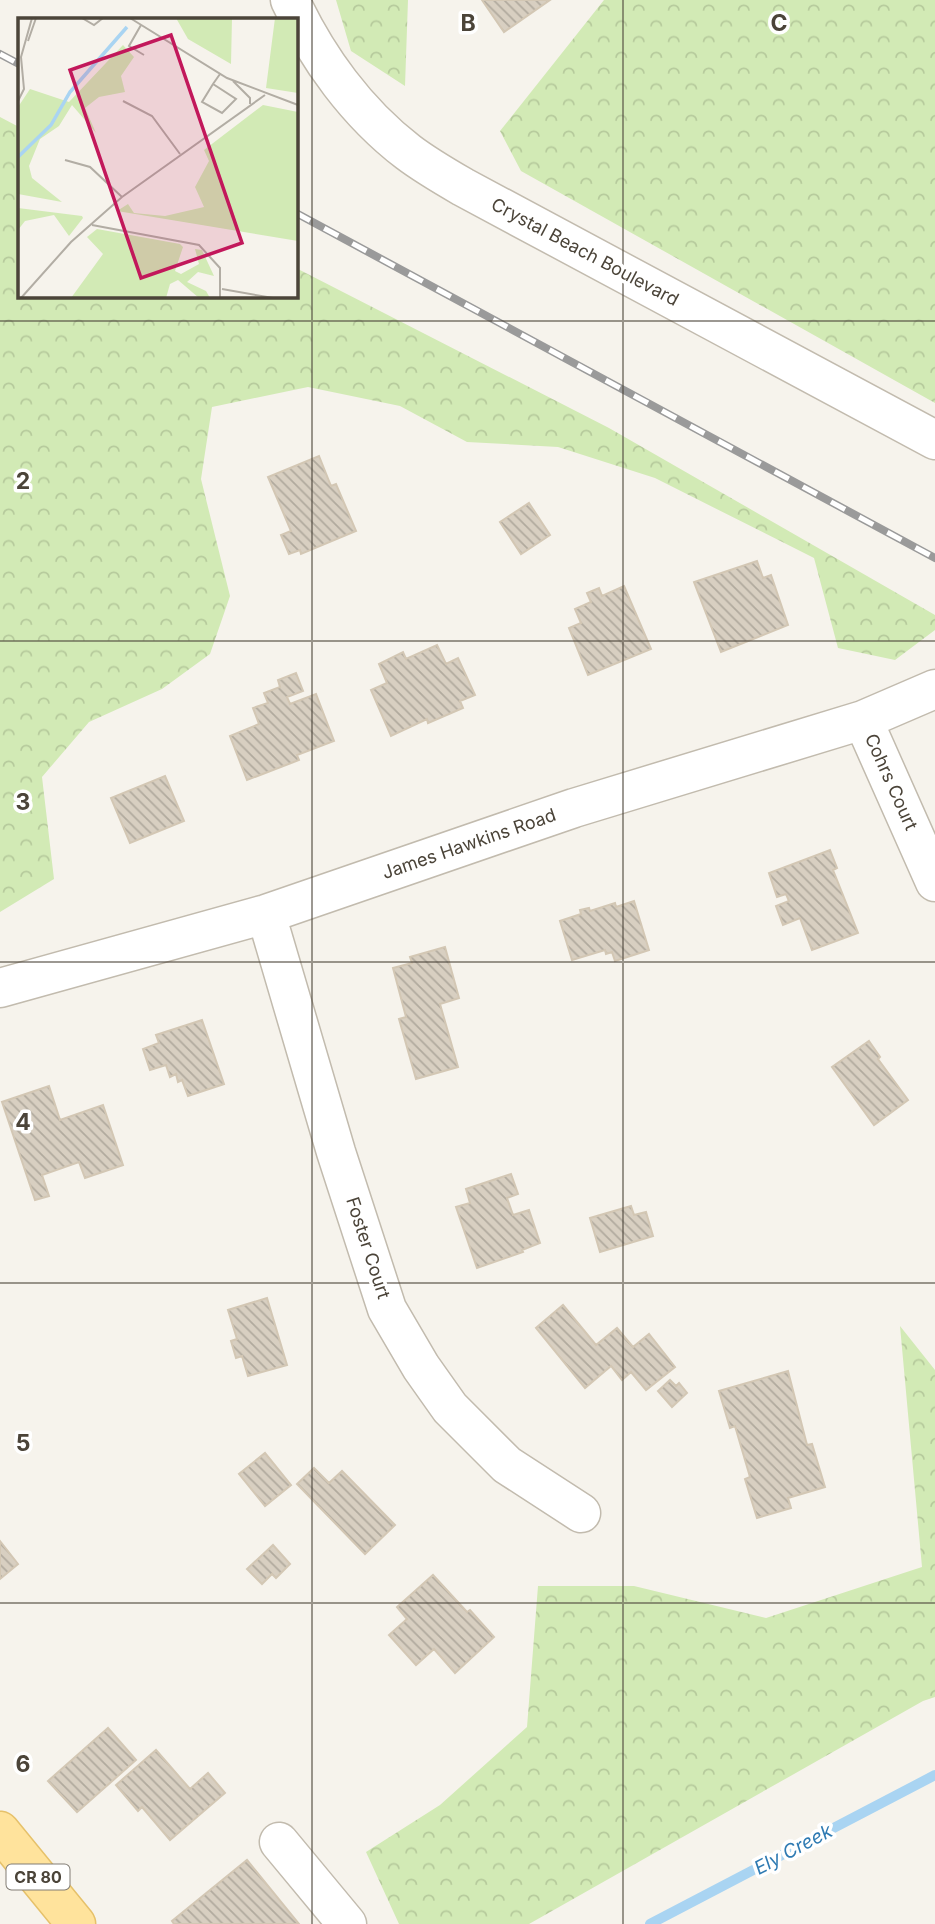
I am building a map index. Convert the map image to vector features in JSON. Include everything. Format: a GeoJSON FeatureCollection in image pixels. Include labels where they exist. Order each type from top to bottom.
{"type":"FeatureCollection","features":[{"type":"Feature","properties":{"kind":"main road","name":"CR 80"},"geometry":{"type":"LineString","coordinates":[[0,1830],[76,1924]]}},
{"type":"Feature","properties":{"kind":"street","name":"Crystal Beach Boulevard"},"geometry":{"type":"LineString","coordinates":[[290,0],[303,29],[340,83],[361,109],[408,152],[463,187],[935,440]]}},
{"type":"Feature","properties":{"kind":"street","name":"James Hawkins Road"},"geometry":{"type":"LineString","coordinates":[[0,988],[266,914],[574,808],[863,720],[935,689]]}},
{"type":"Feature","properties":{"kind":"street","name":"Cohrs Court"},"geometry":{"type":"LineString","coordinates":[[863,720],[935,882]]}},
{"type":"Feature","properties":{"kind":"street","name":"Foster Court"},"geometry":{"type":"LineString","coordinates":[[266,914],[336,1152],[387,1309],[421,1367],[450,1408],[507,1465],[581,1513]]}},
{"type":"Feature","properties":{"kind":"street"},"geometry":{"type":"LineString","coordinates":[[279,1842],[347,1924]]}},
{"type":"Feature","properties":{"kind":"green space"},"geometry":{"type":"Polygon","coordinates":[[[336,0],[408,0],[405,86],[351,51],[336,0]]]}},
{"type":"Feature","properties":{"kind":"green space"},"geometry":{"type":"Polygon","coordinates":[[[604,0],[935,0],[935,403],[521,171],[500,131],[604,0]]]}},
{"type":"Feature","properties":{"kind":"green space"},"geometry":{"type":"Polygon","coordinates":[[[0,117],[18,126],[18,298],[298,298],[298,269],[609,428],[935,615],[935,630],[895,660],[838,648],[814,558],[655,478],[558,447],[467,442],[400,406],[308,387],[212,407],[201,479],[230,596],[210,654],[162,689],[89,722],[42,777],[54,879],[0,912],[0,117]]]}},
{"type":"Feature","properties":{"kind":"green space"},"geometry":{"type":"Polygon","coordinates":[[[900,1326],[935,1370],[935,1697],[923,1701],[529,1924],[399,1924],[366,1852],[440,1805],[527,1727],[538,1586],[634,1586],[766,1618],[922,1567],[900,1326]]]}},
{"type":"Feature","properties":{"kind":"building"},"geometry":{"type":"Polygon","coordinates":[[[482,0],[550,0],[504,32],[482,0]]]}},
{"type":"Feature","properties":{"kind":"building"},"geometry":{"type":"Polygon","coordinates":[[[319,456],[331,486],[336,484],[356,531],[301,554],[300,550],[289,554],[281,535],[291,531],[268,477],[319,456]]]}},
{"type":"Feature","properties":{"kind":"building"},"geometry":{"type":"Polygon","coordinates":[[[529,503],[550,535],[521,554],[500,522],[529,503]]]}},
{"type":"Feature","properties":{"kind":"building"},"geometry":{"type":"Polygon","coordinates":[[[757,561],[763,578],[771,575],[788,625],[721,652],[694,582],[757,561]]]}},
{"type":"Feature","properties":{"kind":"building"},"geometry":{"type":"Polygon","coordinates":[[[624,586],[651,649],[588,675],[569,628],[581,623],[575,609],[591,602],[587,593],[599,588],[602,596],[624,586]]]}},
{"type":"Feature","properties":{"kind":"building"},"geometry":{"type":"Polygon","coordinates":[[[437,645],[446,664],[458,658],[475,695],[460,701],[463,708],[428,723],[427,719],[391,736],[371,690],[387,683],[379,664],[403,652],[406,659],[437,645]]]}},
{"type":"Feature","properties":{"kind":"building"},"geometry":{"type":"Polygon","coordinates":[[[296,673],[303,691],[287,697],[290,704],[316,694],[334,741],[297,755],[299,760],[247,780],[230,736],[259,724],[253,708],[268,703],[264,693],[280,687],[278,680],[296,673]]]}},
{"type":"Feature","properties":{"kind":"building"},"geometry":{"type":"Polygon","coordinates":[[[165,776],[184,821],[130,843],[111,798],[165,776]]]}},
{"type":"Feature","properties":{"kind":"building"},"geometry":{"type":"Polygon","coordinates":[[[830,850],[837,868],[833,870],[858,933],[812,950],[800,918],[783,925],[776,906],[789,901],[786,894],[777,897],[769,873],[830,850]]]}},
{"type":"Feature","properties":{"kind":"building"},"geometry":{"type":"Polygon","coordinates":[[[634,901],[649,950],[615,961],[612,952],[606,954],[605,950],[572,960],[560,921],[581,914],[580,910],[589,908],[590,911],[615,903],[616,907],[634,901]]]}},
{"type":"Feature","properties":{"kind":"building"},"geometry":{"type":"Polygon","coordinates":[[[445,947],[459,998],[440,1004],[458,1067],[416,1079],[399,1019],[406,1017],[393,968],[412,963],[410,957],[445,947]]]}},
{"type":"Feature","properties":{"kind":"building"},"geometry":{"type":"Polygon","coordinates":[[[202,1020],[224,1084],[188,1096],[182,1080],[178,1082],[176,1074],[170,1077],[166,1065],[150,1070],[143,1049],[159,1043],[156,1035],[202,1020]]]}},
{"type":"Feature","properties":{"kind":"building"},"geometry":{"type":"Polygon","coordinates":[[[869,1041],[880,1057],[878,1059],[908,1100],[874,1125],[832,1067],[869,1041]]]}},
{"type":"Feature","properties":{"kind":"building"},"geometry":{"type":"Polygon","coordinates":[[[49,1086],[60,1120],[103,1105],[123,1165],[85,1178],[79,1162],[42,1175],[49,1196],[35,1200],[2,1102],[49,1086]]]}},
{"type":"Feature","properties":{"kind":"building"},"geometry":{"type":"Polygon","coordinates":[[[511,1174],[518,1194],[507,1198],[513,1215],[529,1210],[540,1243],[477,1268],[456,1207],[470,1203],[466,1189],[511,1174]]]}},
{"type":"Feature","properties":{"kind":"building"},"geometry":{"type":"Polygon","coordinates":[[[631,1206],[634,1215],[646,1212],[653,1236],[600,1252],[590,1218],[631,1206]]]}},
{"type":"Feature","properties":{"kind":"building"},"geometry":{"type":"Polygon","coordinates":[[[267,1298],[287,1365],[248,1376],[242,1356],[236,1358],[231,1341],[237,1339],[228,1310],[267,1298]]]}},
{"type":"Feature","properties":{"kind":"building"},"geometry":{"type":"Polygon","coordinates":[[[563,1305],[596,1345],[617,1328],[633,1347],[649,1334],[675,1367],[646,1390],[631,1372],[622,1380],[611,1366],[585,1388],[536,1328],[563,1305]]]}},
{"type":"Feature","properties":{"kind":"building"},"geometry":{"type":"Polygon","coordinates":[[[788,1371],[807,1445],[812,1444],[825,1487],[788,1498],[791,1508],[757,1518],[745,1479],[750,1477],[735,1426],[730,1428],[719,1391],[788,1371]]]}},
{"type":"Feature","properties":{"kind":"building"},"geometry":{"type":"Polygon","coordinates":[[[670,1380],[676,1386],[679,1383],[687,1393],[672,1407],[658,1391],[670,1380]]]}},
{"type":"Feature","properties":{"kind":"building"},"geometry":{"type":"Polygon","coordinates":[[[265,1453],[291,1485],[265,1506],[239,1474],[265,1453]]]}},
{"type":"Feature","properties":{"kind":"building"},"geometry":{"type":"Polygon","coordinates":[[[314,1468],[329,1483],[342,1471],[395,1525],[365,1554],[297,1484],[314,1468]]]}},
{"type":"Feature","properties":{"kind":"building"},"geometry":{"type":"Polygon","coordinates":[[[0,1541],[18,1564],[0,1579],[0,1541]]]}},
{"type":"Feature","properties":{"kind":"building"},"geometry":{"type":"Polygon","coordinates":[[[273,1545],[290,1564],[276,1578],[272,1574],[262,1584],[247,1569],[273,1545]]]}},
{"type":"Feature","properties":{"kind":"building"},"geometry":{"type":"Polygon","coordinates":[[[433,1575],[494,1637],[455,1673],[434,1649],[416,1665],[389,1635],[407,1619],[397,1607],[433,1575]]]}},
{"type":"Feature","properties":{"kind":"building"},"geometry":{"type":"Polygon","coordinates":[[[108,1728],[136,1760],[77,1812],[48,1781],[108,1728]]]}},
{"type":"Feature","properties":{"kind":"building"},"geometry":{"type":"Polygon","coordinates":[[[156,1750],[190,1789],[208,1773],[225,1793],[170,1840],[142,1807],[138,1811],[116,1785],[156,1750]]]}},
{"type":"Feature","properties":{"kind":"building"},"geometry":{"type":"Polygon","coordinates":[[[247,1860],[299,1924],[174,1924],[172,1921],[247,1860]]]}},
{"type":"Feature","properties":{"kind":"waterway","name":"Ely Creek"},"geometry":{"type":"LineString","coordinates":[[650,1924],[935,1775]]}},
{"type":"Feature","properties":{"kind":"railway"},"geometry":{"type":"LineString","coordinates":[[0,54],[18,63]]}},
{"type":"Feature","properties":{"kind":"railway"},"geometry":{"type":"LineString","coordinates":[[298,214],[935,558]]}}]}
